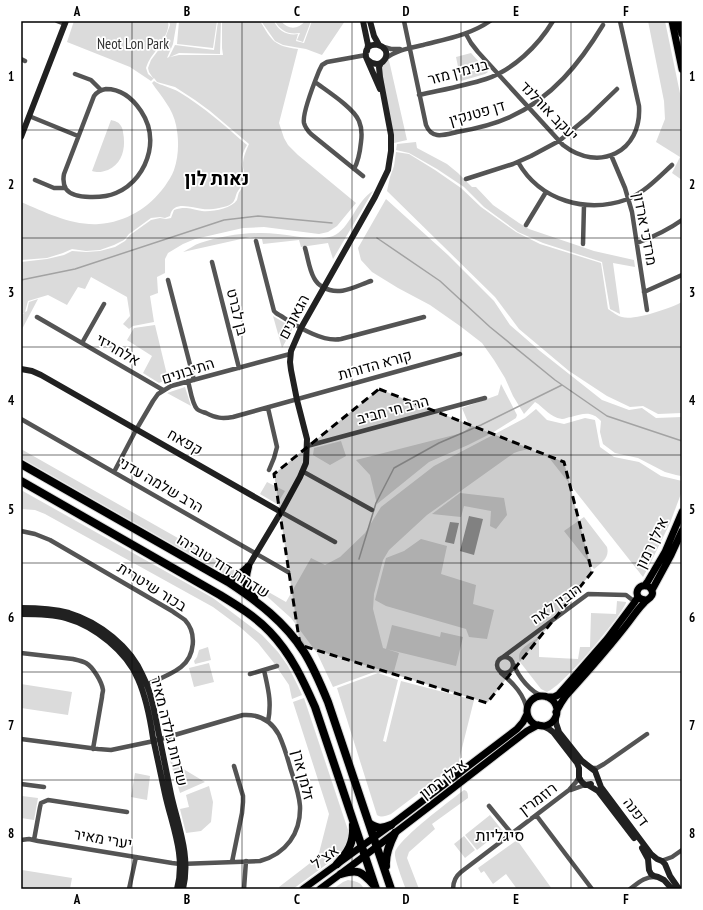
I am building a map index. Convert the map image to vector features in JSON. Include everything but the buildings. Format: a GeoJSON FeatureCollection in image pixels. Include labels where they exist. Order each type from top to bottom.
{"type":"FeatureCollection","features":[{"type":"Feature","properties":{"kind":"highway","name":"שדרות דוד טוביהו"},"geometry":{"type":"LineString","coordinates":[[21,464],[243,592],[280,622],[294,638],[313,668],[328,702],[391,889]]}},
{"type":"Feature","properties":{"kind":"highway","name":"שדרות דוד טוביהו"},"geometry":{"type":"LineString","coordinates":[[21,481],[220,595],[248,613],[270,632],[292,660],[315,707],[376,889]]}},
{"type":"Feature","properties":{"kind":"highway"},"geometry":{"type":"LineString","coordinates":[[219,577],[226,579],[235,578],[239,576],[248,566]]}},
{"type":"Feature","properties":{"kind":"highway"},"geometry":{"type":"LineString","coordinates":[[248,566],[245,578],[246,583],[248,590],[257,602]]}},
{"type":"Feature","properties":{"kind":"highway"},"geometry":{"type":"LineString","coordinates":[[337,864],[349,849],[354,832],[353,819]]}},
{"type":"Feature","properties":{"kind":"highway"},"geometry":{"type":"LineString","coordinates":[[369,823],[378,828],[391,826]]}},
{"type":"Feature","properties":{"kind":"highway"},"geometry":{"type":"LineString","coordinates":[[387,877],[386,858],[388,847],[395,833]]}},
{"type":"Feature","properties":{"kind":"highway"},"geometry":{"type":"LineString","coordinates":[[341,874],[351,871],[362,873],[368,878],[376,889]]}},
{"type":"Feature","properties":{"kind":"main road"},"geometry":{"type":"LineString","coordinates":[[672,21],[682,69]]}},
{"type":"Feature","properties":{"kind":"main road"},"geometry":{"type":"LineString","coordinates":[[679,21],[682,34]]}},
{"type":"Feature","properties":{"kind":"main road","name":"אילן רמון"},"geometry":{"type":"LineString","coordinates":[[645,585],[665,552],[682,512]]}},
{"type":"Feature","properties":{"kind":"main road","name":"אילן רמון"},"geometry":{"type":"LineString","coordinates":[[652,590],[682,531]]}},
{"type":"Feature","properties":{"kind":"main road"},"geometry":{"type":"LineString","coordinates":[[645,585],[649,586],[652,590],[652,596],[649,600],[646,600],[612,644],[565,697],[551,722],[545,725],[539,725],[532,722],[527,712],[528,704],[536,697],[554,697],[558,694],[607,639],[637,599],[638,589],[645,585]]}},
{"type":"Feature","properties":{"kind":"main road"},"geometry":{"type":"LineString","coordinates":[[637,599],[646,600]]}},
{"type":"Feature","properties":{"kind":"main road"},"geometry":{"type":"LineString","coordinates":[[545,697],[554,703],[556,713]]}},
{"type":"Feature","properties":{"kind":"main road","name":"אילן רמון"},"geometry":{"type":"LineString","coordinates":[[362,846],[391,826],[517,729],[523,722],[527,712]]}},
{"type":"Feature","properties":{"kind":"main road","name":"אילן רמון"},"geometry":{"type":"LineString","coordinates":[[365,856],[527,731],[539,725]]}},
{"type":"Feature","properties":{"kind":"main road","name":"אצ\"ל"},"geometry":{"type":"LineString","coordinates":[[303,889],[362,846]]}},
{"type":"Feature","properties":{"kind":"main road","name":"אצ\"ל"},"geometry":{"type":"LineString","coordinates":[[320,889],[365,856]]}},
{"type":"Feature","properties":{"kind":"street"},"geometry":{"type":"LineString","coordinates":[[21,137],[65,22],[56,21]]}},
{"type":"Feature","properties":{"kind":"street","name":"הגאונים"},"geometry":{"type":"LineString","coordinates":[[363,21],[368,44],[367,55],[386,106]]}},
{"type":"Feature","properties":{"kind":"street"},"geometry":{"type":"LineString","coordinates":[[370,21],[374,36],[386,53],[383,61]]}},
{"type":"Feature","properties":{"kind":"street","name":"דן פטנקין"},"geometry":{"type":"LineString","coordinates":[[404,21],[407,48],[426,125],[431,133],[438,135],[465,131],[502,120],[528,108],[549,93],[565,77],[583,56],[603,25]]}},
{"type":"Feature","properties":{"kind":"street"},"geometry":{"type":"LineString","coordinates":[[367,55],[374,64],[383,61],[391,54],[407,48],[466,34],[490,21]]}},
{"type":"Feature","properties":{"kind":"street","name":"בנימין מזר"},"geometry":{"type":"LineString","coordinates":[[419,95],[486,79],[498,74],[533,46],[545,33],[553,21]]}},
{"type":"Feature","properties":{"kind":"street","name":"יעקב אורלנד"},"geometry":{"type":"LineString","coordinates":[[466,34],[478,52],[559,141],[577,154],[591,158],[599,158],[611,156],[627,145],[636,130],[639,119],[639,106],[620,21]]}},
{"type":"Feature","properties":{"kind":"street"},"geometry":{"type":"LineString","coordinates":[[367,55],[370,46],[373,45],[390,49],[407,48]]}},
{"type":"Feature","properties":{"kind":"street"},"geometry":{"type":"LineString","coordinates":[[363,176],[311,134],[304,122],[304,114],[319,69],[324,64],[367,55]]}},
{"type":"Feature","properties":{"kind":"street","name":"הגאונים"},"geometry":{"type":"LineString","coordinates":[[248,566],[281,512],[306,462],[308,446],[306,432],[297,400],[291,370],[290,354],[293,344],[375,197],[388,170],[391,151],[390,130],[379,68],[383,61]]}},
{"type":"Feature","properties":{"kind":"street"},"geometry":{"type":"LineString","coordinates":[[75,74],[91,80],[101,90]]}},
{"type":"Feature","properties":{"kind":"street"},"geometry":{"type":"LineString","coordinates":[[315,82],[351,110],[358,119],[361,131],[360,152],[354,169]]}},
{"type":"Feature","properties":{"kind":"street"},"geometry":{"type":"LineString","coordinates":[[466,179],[518,162],[559,141],[588,117],[617,89]]}},
{"type":"Feature","properties":{"kind":"street"},"geometry":{"type":"LineString","coordinates":[[101,90],[115,90],[127,96],[144,115],[149,130],[150,139],[150,148],[146,164],[137,178],[123,190],[115,194],[86,197],[72,193],[65,188],[63,183],[64,174],[78,136],[97,92],[101,90]]}},
{"type":"Feature","properties":{"kind":"street"},"geometry":{"type":"LineString","coordinates":[[29,116],[78,136]]}},
{"type":"Feature","properties":{"kind":"street","name":"מרדכי ארדון"},"geometry":{"type":"LineString","coordinates":[[611,156],[620,175],[632,212],[647,310]]}},
{"type":"Feature","properties":{"kind":"street"},"geometry":{"type":"LineString","coordinates":[[518,162],[532,180],[546,192],[568,202],[584,205],[606,204],[628,199],[646,189],[672,165]]}},
{"type":"Feature","properties":{"kind":"street"},"geometry":{"type":"LineString","coordinates":[[35,180],[54,188],[65,188]]}},
{"type":"Feature","properties":{"kind":"street"},"geometry":{"type":"LineString","coordinates":[[526,225],[546,192]]}},
{"type":"Feature","properties":{"kind":"street"},"geometry":{"type":"LineString","coordinates":[[583,244],[584,205]]}},
{"type":"Feature","properties":{"kind":"street"},"geometry":{"type":"LineString","coordinates":[[637,243],[662,233],[682,220]]}},
{"type":"Feature","properties":{"kind":"street"},"geometry":{"type":"LineString","coordinates":[[256,241],[274,311],[301,328],[324,339],[336,340],[424,317]]}},
{"type":"Feature","properties":{"kind":"street"},"geometry":{"type":"LineString","coordinates":[[305,248],[313,276],[317,283],[324,288],[333,291],[343,291],[371,281]]}},
{"type":"Feature","properties":{"kind":"street","name":"בן לברט"},"geometry":{"type":"LineString","coordinates":[[212,262],[239,368]]}},
{"type":"Feature","properties":{"kind":"street"},"geometry":{"type":"LineString","coordinates":[[644,292],[682,275]]}},
{"type":"Feature","properties":{"kind":"street"},"geometry":{"type":"LineString","coordinates":[[168,280],[194,380]]}},
{"type":"Feature","properties":{"kind":"street","name":"אלחריזי"},"geometry":{"type":"LineString","coordinates":[[82,343],[104,304]]}},
{"type":"Feature","properties":{"kind":"street","name":"אלחריזי"},"geometry":{"type":"LineString","coordinates":[[37,317],[163,390]]}},
{"type":"Feature","properties":{"kind":"street","name":"התיבונים"},"geometry":{"type":"LineString","coordinates":[[114,472],[153,401],[163,390],[171,386],[290,354]]}},
{"type":"Feature","properties":{"kind":"street","name":"קורא הדורות"},"geometry":{"type":"LineString","coordinates":[[188,382],[197,409],[221,419],[233,418],[460,354]]}},
{"type":"Feature","properties":{"kind":"street","name":"קפאח"},"geometry":{"type":"LineString","coordinates":[[21,369],[32,371],[41,375],[335,542]]}},
{"type":"Feature","properties":{"kind":"street","name":"הרב חי חביב"},"geometry":{"type":"LineString","coordinates":[[308,446],[485,398]]}},
{"type":"Feature","properties":{"kind":"street"},"geometry":{"type":"LineString","coordinates":[[268,408],[277,448],[268,470]]}},
{"type":"Feature","properties":{"kind":"street","name":"הרב שלמה עדני"},"geometry":{"type":"LineString","coordinates":[[21,419],[288,572]]}},
{"type":"Feature","properties":{"kind":"street"},"geometry":{"type":"LineString","coordinates":[[302,471],[372,510]]}},
{"type":"Feature","properties":{"kind":"street","name":"בכור שיטרית"},"geometry":{"type":"LineString","coordinates":[[21,531],[35,534],[50,540],[185,620],[192,632],[193,640],[188,660],[176,671],[144,686]]}},
{"type":"Feature","properties":{"kind":"street","name":"רובין לאה"},"geometry":{"type":"LineString","coordinates":[[503,657],[588,594],[621,594],[637,599]]}},
{"type":"Feature","properties":{"kind":"street","name":"שדרות גולדה מאיר"},"geometry":{"type":"LineString","coordinates":[[21,608],[70,613],[102,630],[111,636],[131,656],[143,676],[144,686],[151,699],[157,740],[185,852],[183,863],[185,878],[183,889]]}},
{"type":"Feature","properties":{"kind":"street"},"geometry":{"type":"LineString","coordinates":[[21,614],[59,616],[98,633],[118,650],[144,686]]}},
{"type":"Feature","properties":{"kind":"street"},"geometry":{"type":"LineString","coordinates":[[501,672],[505,673],[510,671],[513,667],[512,654],[516,648]]}},
{"type":"Feature","properties":{"kind":"street"},"geometry":{"type":"LineString","coordinates":[[21,653],[79,660],[88,665],[95,673],[103,689],[94,749]]}},
{"type":"Feature","properties":{"kind":"street"},"geometry":{"type":"LineString","coordinates":[[527,712],[525,701],[521,694],[497,669],[496,664],[498,659],[503,657],[509,658],[513,662],[518,673],[532,689],[538,695],[545,697]]}},
{"type":"Feature","properties":{"kind":"street"},"geometry":{"type":"LineString","coordinates":[[250,674],[277,666]]}},
{"type":"Feature","properties":{"kind":"street"},"geometry":{"type":"LineString","coordinates":[[264,670],[270,700],[268,722]]}},
{"type":"Feature","properties":{"kind":"street"},"geometry":{"type":"LineString","coordinates":[[556,713],[556,723],[559,732],[581,760],[595,771],[596,776]]}},
{"type":"Feature","properties":{"kind":"street","name":"זלמן ארן"},"geometry":{"type":"LineString","coordinates":[[21,739],[111,750],[157,740],[243,715],[252,714],[261,717],[268,722],[276,730],[282,742],[297,787],[300,806],[294,835],[284,849],[268,859],[246,862],[183,863]]}},
{"type":"Feature","properties":{"kind":"street"},"geometry":{"type":"LineString","coordinates":[[539,725],[550,730],[555,735],[577,763],[581,781],[587,785],[594,782],[599,770],[604,764]]}},
{"type":"Feature","properties":{"kind":"street"},"geometry":{"type":"LineString","coordinates":[[579,776],[581,771],[584,769],[597,768],[647,734]]}},
{"type":"Feature","properties":{"kind":"street"},"geometry":{"type":"LineString","coordinates":[[232,862],[243,802],[243,796],[234,766]]}},
{"type":"Feature","properties":{"kind":"street","name":"רוזמרין"},"geometry":{"type":"LineString","coordinates":[[453,889],[454,882],[458,874],[570,790],[579,776]]}},
{"type":"Feature","properties":{"kind":"street","name":"דפנה"},"geometry":{"type":"LineString","coordinates":[[596,776],[601,787],[651,854],[660,860]]}},
{"type":"Feature","properties":{"kind":"street"},"geometry":{"type":"LineString","coordinates":[[21,784],[44,787]]}},
{"type":"Feature","properties":{"kind":"street","name":"רוזמרין"},"geometry":{"type":"LineString","coordinates":[[570,790],[587,785]]}},
{"type":"Feature","properties":{"kind":"street","name":"דפנה"},"geometry":{"type":"LineString","coordinates":[[587,785],[598,791],[644,850],[648,858],[649,867]]}},
{"type":"Feature","properties":{"kind":"street"},"geometry":{"type":"LineString","coordinates":[[34,840],[40,807],[42,803],[48,800],[127,812]]}},
{"type":"Feature","properties":{"kind":"street"},"geometry":{"type":"LineString","coordinates":[[490,806],[512,834]]}},
{"type":"Feature","properties":{"kind":"street"},"geometry":{"type":"LineString","coordinates":[[536,815],[592,889]]}},
{"type":"Feature","properties":{"kind":"street","name":"יערי מאיר"},"geometry":{"type":"LineString","coordinates":[[21,840],[34,840],[172,863],[183,863]]}},
{"type":"Feature","properties":{"kind":"street"},"geometry":{"type":"LineString","coordinates":[[642,880],[664,874],[669,862],[682,850]]}},
{"type":"Feature","properties":{"kind":"street"},"geometry":{"type":"LineString","coordinates":[[630,889],[642,880],[653,861],[667,859],[674,856]]}},
{"type":"Feature","properties":{"kind":"street"},"geometry":{"type":"LineString","coordinates":[[130,889],[136,857]]}},
{"type":"Feature","properties":{"kind":"street"},"geometry":{"type":"LineString","coordinates":[[660,860],[665,864],[670,877],[679,889]]}},
{"type":"Feature","properties":{"kind":"street"},"geometry":{"type":"LineString","coordinates":[[244,889],[246,862]]}},
{"type":"Feature","properties":{"kind":"street"},"geometry":{"type":"LineString","coordinates":[[177,889],[183,863]]}},
{"type":"Feature","properties":{"kind":"street"},"geometry":{"type":"LineString","coordinates":[[649,867],[650,873],[667,882],[672,889]]}},
{"type":"Feature","properties":{"kind":"highlighted area"},"geometry":{"type":"Polygon","coordinates":[[[379,389],[564,462],[592,572],[487,703],[300,645],[274,474],[379,389]]]}},
{"type":"Feature","properties":{"kind":"green space","name":"Neot Lon Park"},"geometry":{"type":"Polygon","coordinates":[[[74,21],[168,21],[165,36],[149,60],[146,68],[148,74],[153,78],[148,68],[151,60],[163,44],[170,25],[169,21],[177,21],[173,44],[167,58],[175,45],[214,50],[218,21],[221,21],[220,54],[179,53],[170,57],[179,55],[223,55],[222,22],[260,21],[274,41],[290,48],[298,49],[279,123],[284,138],[288,145],[298,155],[356,203],[337,226],[328,232],[319,234],[264,227],[243,228],[195,239],[183,244],[168,253],[165,259],[165,273],[157,277],[158,293],[150,296],[154,322],[133,326],[129,329],[123,324],[130,316],[127,297],[91,277],[85,289],[78,287],[67,305],[48,295],[28,301],[25,312],[27,311],[29,302],[38,299],[21,331],[21,315],[24,313],[21,314],[21,262],[47,259],[64,255],[72,251],[100,251],[115,247],[125,241],[130,235],[151,220],[171,218],[174,210],[188,208],[206,211],[226,208],[237,200],[239,192],[248,181],[244,172],[243,161],[249,144],[210,111],[175,87],[157,82],[154,78],[151,81],[130,67],[67,42],[74,21]]]}},
{"type":"Feature","properties":{"kind":"green space"},"geometry":{"type":"Polygon","coordinates":[[[179,21],[217,21],[213,48],[177,44],[179,21]]]}},
{"type":"Feature","properties":{"kind":"green space"},"geometry":{"type":"Polygon","coordinates":[[[261,21],[274,21],[278,28],[284,32],[298,34],[296,41],[304,43],[312,21],[345,21],[322,55],[306,49],[283,45],[275,41],[261,21]]]}},
{"type":"Feature","properties":{"kind":"green space"},"geometry":{"type":"Polygon","coordinates":[[[275,21],[281,21],[287,26],[293,28],[299,26],[305,21],[311,21],[303,42],[297,40],[300,33],[285,32],[275,21]]]}},
{"type":"Feature","properties":{"kind":"green space"},"geometry":{"type":"Polygon","coordinates":[[[648,21],[665,21],[682,103],[682,180],[672,173],[680,157],[656,142],[665,119],[664,101],[648,21]]]}},
{"type":"Feature","properties":{"kind":"green space"},"geometry":{"type":"Polygon","coordinates":[[[471,53],[488,72],[461,81],[456,57],[471,53]]]}},
{"type":"Feature","properties":{"kind":"green space"},"geometry":{"type":"Polygon","coordinates":[[[388,56],[407,140],[394,143],[380,77],[383,62],[388,56]]]}},
{"type":"Feature","properties":{"kind":"green space"},"geometry":{"type":"Polygon","coordinates":[[[154,81],[176,90],[197,104],[247,145],[242,158],[243,171],[246,181],[237,193],[233,203],[222,208],[213,209],[179,206],[172,211],[170,216],[165,218],[151,218],[129,234],[124,240],[100,250],[86,251],[72,249],[47,258],[21,260],[21,202],[69,221],[89,224],[109,223],[128,217],[144,207],[159,194],[165,186],[176,165],[178,136],[172,114],[152,83],[154,81]]]}},
{"type":"Feature","properties":{"kind":"green space"},"geometry":{"type":"Polygon","coordinates":[[[111,120],[118,123],[122,128],[124,149],[120,159],[113,167],[100,172],[92,171],[111,120]]]}},
{"type":"Feature","properties":{"kind":"green space"},"geometry":{"type":"Polygon","coordinates":[[[416,142],[417,148],[447,164],[472,187],[476,187],[493,205],[529,229],[594,251],[634,260],[635,267],[613,263],[620,314],[610,309],[602,262],[543,243],[518,232],[484,207],[464,187],[409,153],[396,150],[397,144],[416,142]]]}},
{"type":"Feature","properties":{"kind":"green space"},"geometry":{"type":"Polygon","coordinates":[[[396,152],[409,154],[435,170],[461,188],[481,207],[516,232],[540,244],[601,263],[608,309],[618,316],[628,318],[643,316],[682,302],[682,413],[658,414],[643,406],[630,407],[607,396],[569,371],[519,329],[495,297],[387,191],[396,152]]]}},
{"type":"Feature","properties":{"kind":"green space"},"geometry":{"type":"Polygon","coordinates":[[[373,191],[333,259],[328,243],[301,247],[299,240],[263,244],[262,239],[250,237],[183,252],[200,243],[239,234],[268,233],[327,238],[333,236],[344,227],[362,201],[373,191]]]}},
{"type":"Feature","properties":{"kind":"green space"},"geometry":{"type":"Polygon","coordinates":[[[386,199],[448,255],[494,301],[510,325],[602,400],[629,410],[642,408],[656,418],[682,417],[681,476],[665,472],[638,458],[615,453],[603,444],[600,432],[601,421],[591,414],[562,419],[550,414],[535,402],[524,414],[513,396],[505,378],[482,343],[430,305],[372,272],[361,260],[358,248],[386,199]]]}},
{"type":"Feature","properties":{"kind":"green space"},"geometry":{"type":"Polygon","coordinates":[[[273,316],[293,328],[282,348],[273,316]]]}},
{"type":"Feature","properties":{"kind":"green space"},"geometry":{"type":"Polygon","coordinates":[[[155,325],[168,379],[159,383],[143,373],[152,356],[127,340],[134,328],[155,325]]]}},
{"type":"Feature","properties":{"kind":"green space"},"geometry":{"type":"Polygon","coordinates":[[[501,384],[517,415],[516,418],[492,433],[429,462],[377,504],[370,475],[356,460],[462,433],[470,427],[462,408],[498,395],[501,384]]]}},
{"type":"Feature","properties":{"kind":"green space"},"geometry":{"type":"Polygon","coordinates":[[[185,387],[191,406],[167,393],[185,387]]]}},
{"type":"Feature","properties":{"kind":"green space"},"geometry":{"type":"Polygon","coordinates":[[[536,409],[547,420],[564,424],[585,418],[595,420],[600,447],[614,457],[639,462],[661,476],[682,481],[682,491],[670,523],[643,577],[550,459],[537,451],[529,449],[514,453],[427,515],[389,550],[383,560],[374,594],[373,609],[383,648],[399,653],[393,675],[377,671],[333,687],[317,653],[291,618],[251,582],[286,602],[311,558],[325,565],[340,557],[365,533],[381,507],[434,466],[525,418],[536,409]]]}},
{"type":"Feature","properties":{"kind":"green space"},"geometry":{"type":"Polygon","coordinates":[[[341,441],[346,456],[330,465],[313,455],[314,448],[341,441]]]}},
{"type":"Feature","properties":{"kind":"green space"},"geometry":{"type":"Polygon","coordinates":[[[21,449],[236,571],[232,575],[223,573],[21,458],[21,449]]]}},
{"type":"Feature","properties":{"kind":"green space"},"geometry":{"type":"Polygon","coordinates":[[[267,482],[285,491],[277,504],[260,494],[267,482]]]}},
{"type":"Feature","properties":{"kind":"green space"},"geometry":{"type":"Polygon","coordinates":[[[21,490],[213,598],[262,635],[278,652],[288,666],[302,695],[292,699],[289,685],[258,643],[240,627],[213,607],[45,514],[35,510],[21,509],[21,490]]]}},
{"type":"Feature","properties":{"kind":"green space"},"geometry":{"type":"Polygon","coordinates":[[[460,493],[504,498],[507,515],[496,529],[490,526],[491,511],[464,506],[461,517],[432,514],[460,493]]]}},
{"type":"Feature","properties":{"kind":"green space"},"geometry":{"type":"Polygon","coordinates":[[[584,517],[607,547],[608,551],[606,557],[594,569],[564,531],[584,517]]]}},
{"type":"Feature","properties":{"kind":"green space"},"geometry":{"type":"Polygon","coordinates":[[[421,539],[447,546],[441,574],[476,585],[473,604],[494,610],[487,639],[469,637],[466,629],[386,606],[375,600],[386,558],[404,551],[421,539]]]}},
{"type":"Feature","properties":{"kind":"green space"},"geometry":{"type":"Polygon","coordinates":[[[617,601],[626,603],[613,623],[590,651],[555,687],[547,692],[541,689],[520,662],[519,657],[522,650],[539,637],[539,657],[578,659],[580,647],[590,647],[591,613],[616,614],[617,601]]]}},
{"type":"Feature","properties":{"kind":"green space"},"geometry":{"type":"Polygon","coordinates":[[[392,625],[440,637],[441,632],[463,637],[456,666],[386,649],[392,625]]]}},
{"type":"Feature","properties":{"kind":"green space"},"geometry":{"type":"Polygon","coordinates":[[[208,647],[211,660],[195,664],[194,661],[199,650],[208,647]]]}},
{"type":"Feature","properties":{"kind":"green space"},"geometry":{"type":"Polygon","coordinates":[[[209,663],[214,682],[194,687],[189,668],[209,663]]]}},
{"type":"Feature","properties":{"kind":"green space"},"geometry":{"type":"Polygon","coordinates":[[[378,673],[398,680],[383,741],[386,742],[401,681],[474,700],[459,760],[461,761],[391,814],[382,817],[377,815],[337,688],[378,673]]]}},
{"type":"Feature","properties":{"kind":"green space"},"geometry":{"type":"Polygon","coordinates":[[[21,684],[72,692],[68,715],[21,708],[21,684]]]}},
{"type":"Feature","properties":{"kind":"green space"},"geometry":{"type":"Polygon","coordinates":[[[304,698],[348,830],[348,837],[345,848],[338,856],[293,889],[280,889],[279,887],[318,857],[329,814],[293,702],[304,698]]]}},
{"type":"Feature","properties":{"kind":"green space"},"geometry":{"type":"Polygon","coordinates":[[[170,761],[205,782],[180,793],[170,761]]]}},
{"type":"Feature","properties":{"kind":"green space"},"geometry":{"type":"Polygon","coordinates":[[[135,773],[150,776],[147,800],[131,797],[135,773]]]}},
{"type":"Feature","properties":{"kind":"green space"},"geometry":{"type":"Polygon","coordinates":[[[209,786],[213,802],[211,822],[201,831],[186,833],[180,809],[189,807],[186,795],[209,786]]]}},
{"type":"Feature","properties":{"kind":"green space"},"geometry":{"type":"Polygon","coordinates":[[[464,790],[468,794],[468,798],[432,824],[435,829],[409,852],[407,858],[419,889],[406,889],[395,856],[398,847],[425,820],[464,790]]]}},
{"type":"Feature","properties":{"kind":"green space"},"geometry":{"type":"Polygon","coordinates":[[[22,796],[38,798],[34,820],[21,818],[22,796]]]}},
{"type":"Feature","properties":{"kind":"green space"},"geometry":{"type":"Polygon","coordinates":[[[490,815],[502,830],[477,850],[465,835],[490,815]]]}},
{"type":"Feature","properties":{"kind":"green space"},"geometry":{"type":"Polygon","coordinates":[[[464,836],[475,850],[465,858],[454,844],[464,836]]]}},
{"type":"Feature","properties":{"kind":"green space"},"geometry":{"type":"Polygon","coordinates":[[[517,840],[552,889],[517,889],[506,874],[493,884],[484,871],[481,873],[478,868],[517,840]]]}},
{"type":"Feature","properties":{"kind":"green space"},"geometry":{"type":"Polygon","coordinates":[[[22,870],[72,878],[70,889],[21,889],[22,870]]]}},
{"type":"Feature","properties":{"kind":"green space"},"geometry":{"type":"Polygon","coordinates":[[[348,880],[359,883],[364,889],[333,889],[348,880]]]}},
{"type":"Feature","properties":{"kind":"shaded area"},"geometry":{"type":"Polygon","coordinates":[[[469,516],[483,519],[474,555],[460,551],[469,516]]]}},
{"type":"Feature","properties":{"kind":"shaded area"},"geometry":{"type":"Polygon","coordinates":[[[450,522],[459,523],[454,544],[445,542],[450,522]]]}},
{"type":"Feature","properties":{"kind":"waterway"},"geometry":{"type":"LineString","coordinates":[[21,280],[75,269],[224,220],[258,216],[332,223]]}},
{"type":"Feature","properties":{"kind":"waterway"},"geometry":{"type":"LineString","coordinates":[[377,238],[440,281],[490,327],[555,380],[607,416],[682,441]]}},
{"type":"Feature","properties":{"kind":"waterway"},"geometry":{"type":"LineString","coordinates":[[359,559],[376,503],[394,468],[439,443],[481,425],[562,385]]}},
{"type":"Feature","properties":{"kind":"district","name":"נאות לון"},"geometry":{"type":"Point","coordinates":[217,178]}},
{"type":"Feature","properties":{"kind":"district","name":"סיגליות"},"geometry":{"type":"Point","coordinates":[500,835]}}]}
